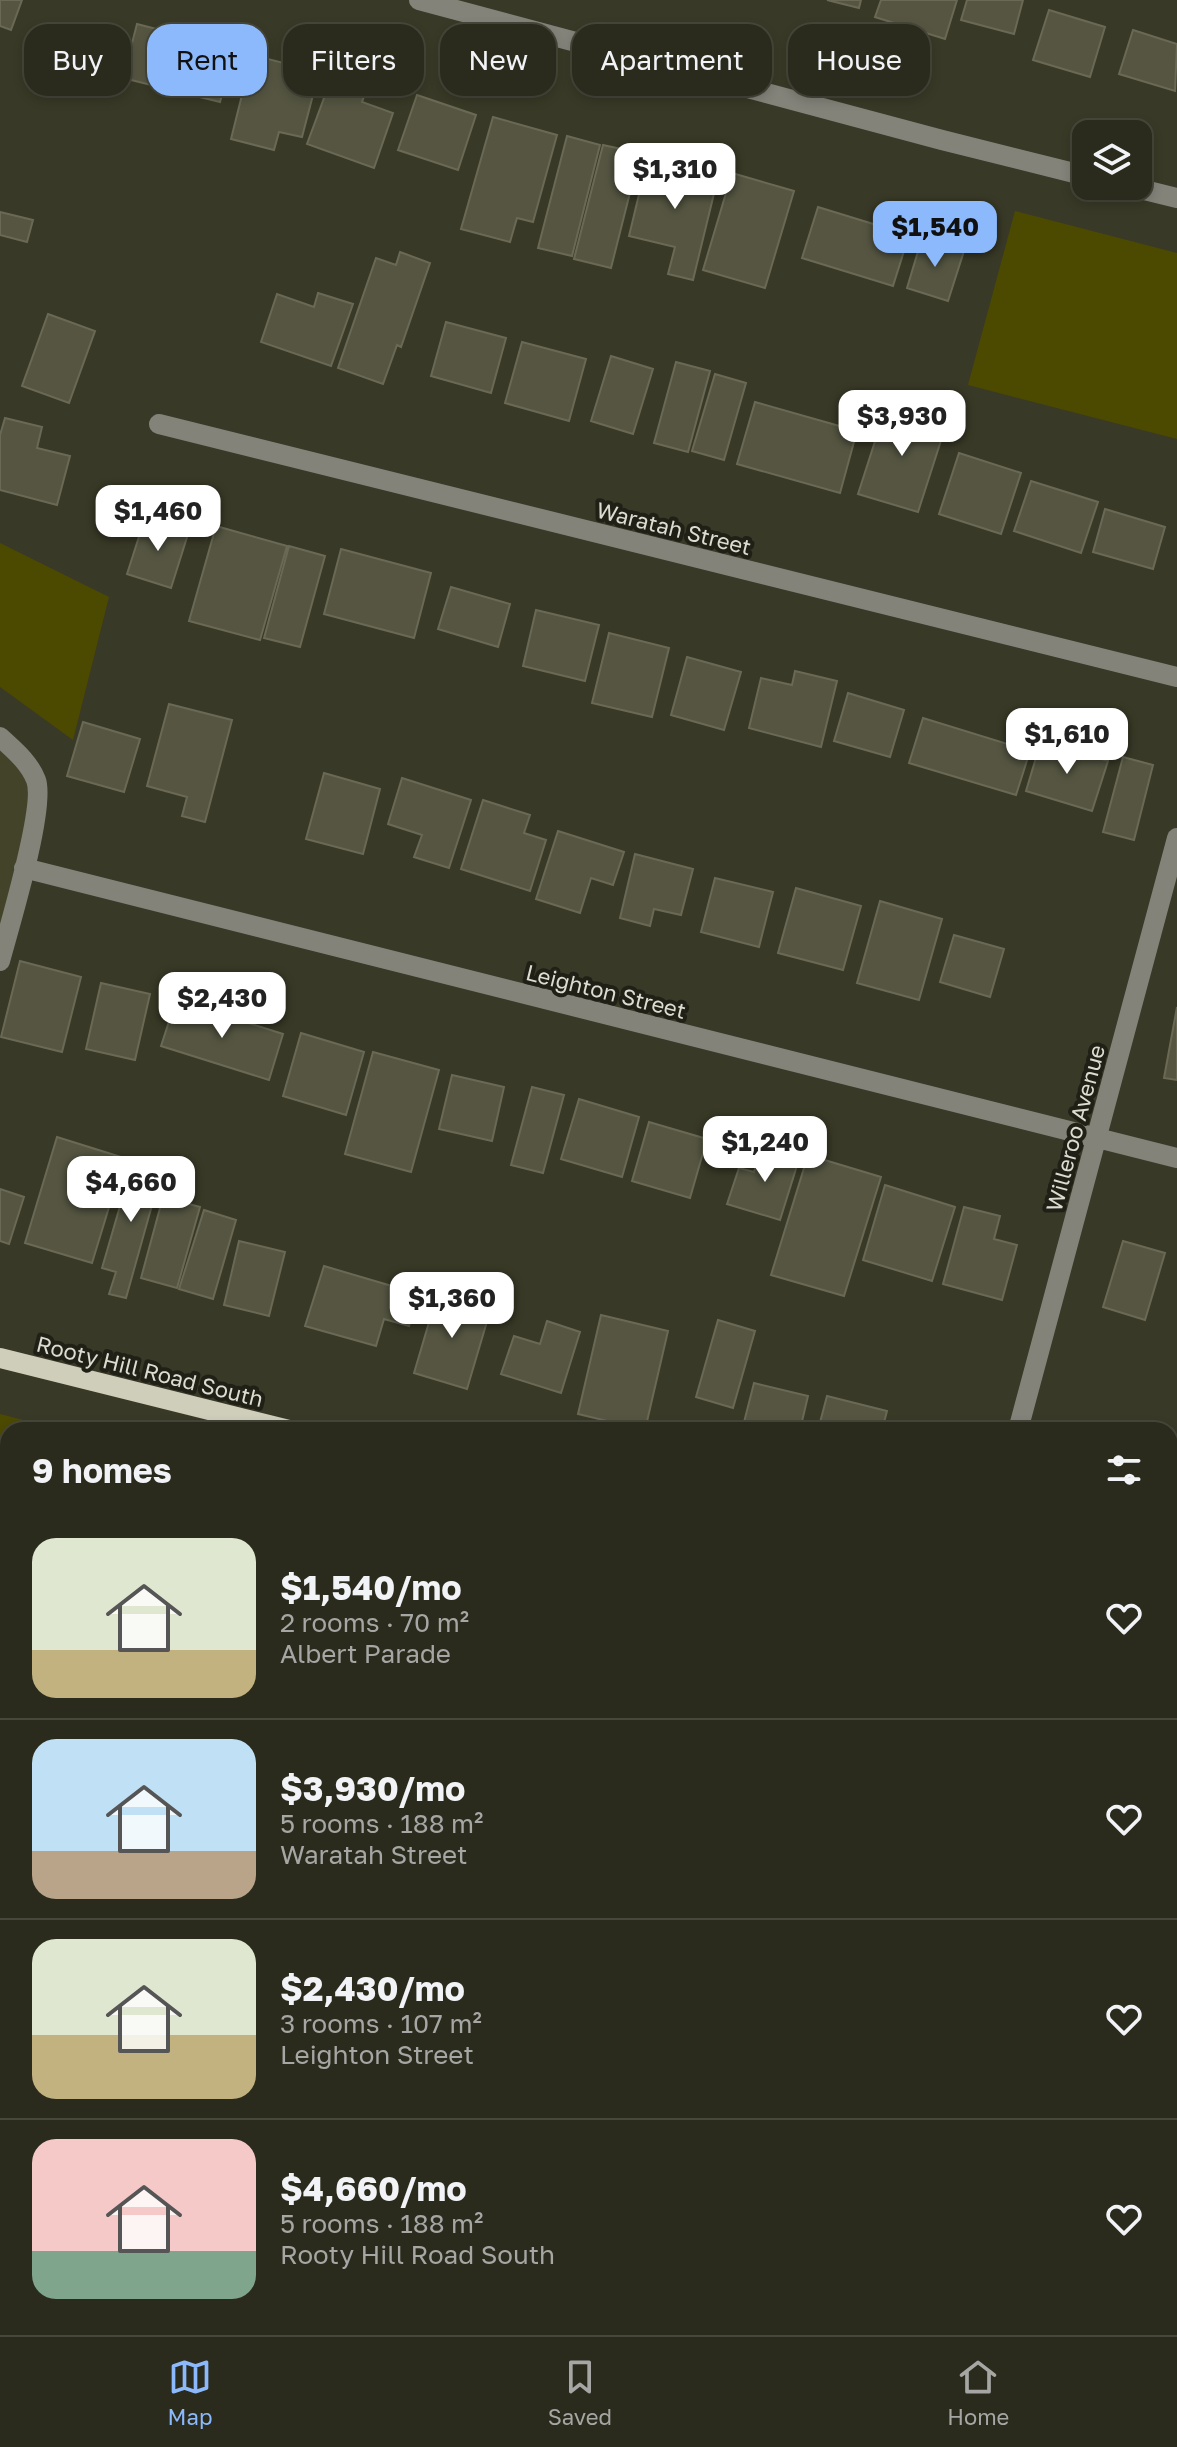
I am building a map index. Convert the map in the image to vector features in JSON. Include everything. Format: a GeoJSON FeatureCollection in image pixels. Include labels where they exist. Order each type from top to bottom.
{"type":"FeatureCollection","features":[{"type":"Feature","properties":{"kind":"main road","name":"Rooty Hill Road South"},"geometry":{"type":"LineString","coordinates":[[0,1358],[257,1422]]}},
{"type":"Feature","properties":{"kind":"street"},"geometry":{"type":"LineString","coordinates":[[419,0],[1072,172]]}},
{"type":"Feature","properties":{"kind":"street"},"geometry":{"type":"LineString","coordinates":[[1152,192],[1177,198]]}},
{"type":"Feature","properties":{"kind":"street","name":"Waratah Street"},"geometry":{"type":"LineString","coordinates":[[159,424],[1177,677]]}},
{"type":"Feature","properties":{"kind":"street"},"geometry":{"type":"LineString","coordinates":[[0,737],[21,757],[37,782],[35,819],[0,961]]}},
{"type":"Feature","properties":{"kind":"street","name":"Willeroo Avenue"},"geometry":{"type":"LineString","coordinates":[[1020,1422],[1177,838]]}},
{"type":"Feature","properties":{"kind":"street","name":"Leighton Street"},"geometry":{"type":"LineString","coordinates":[[24,868],[1177,1158]]}},
{"type":"Feature","properties":{"kind":"shaded area"},"geometry":{"type":"Polygon","coordinates":[[[1015,211],[1177,253],[1177,439],[968,385],[1015,211]]]}},
{"type":"Feature","properties":{"kind":"shaded area"},"geometry":{"type":"Polygon","coordinates":[[[0,543],[109,597],[73,740],[0,687],[0,543]]]}},
{"type":"Feature","properties":{"kind":"shaded area"},"geometry":{"type":"Polygon","coordinates":[[[0,737],[37,782],[0,961],[0,737]]]}},
{"type":"Feature","properties":{"kind":"shaded area"},"geometry":{"type":"Polygon","coordinates":[[[0,1414],[32,1422],[0,1422],[0,1414]]]}},
{"type":"Feature","properties":{"kind":"building"},"geometry":{"type":"Polygon","coordinates":[[[0,0],[22,0],[11,30],[0,26],[0,0]]]}},
{"type":"Feature","properties":{"kind":"building"},"geometry":{"type":"Polygon","coordinates":[[[827,0],[861,0],[859,8],[827,0]]]}},
{"type":"Feature","properties":{"kind":"building"},"geometry":{"type":"Polygon","coordinates":[[[881,0],[957,0],[945,39],[930,34],[930,24],[897,24],[875,17],[881,0]]]}},
{"type":"Feature","properties":{"kind":"building"},"geometry":{"type":"Polygon","coordinates":[[[967,0],[1023,0],[1014,34],[961,20],[967,0]]]}},
{"type":"Feature","properties":{"kind":"building"},"geometry":{"type":"Polygon","coordinates":[[[1049,10],[1105,27],[1090,77],[1033,60],[1049,10]]]}},
{"type":"Feature","properties":{"kind":"building"},"geometry":{"type":"Polygon","coordinates":[[[137,24],[147,27],[147,84],[131,80],[131,47],[137,24]]]}},
{"type":"Feature","properties":{"kind":"building"},"geometry":{"type":"Polygon","coordinates":[[[1133,30],[1177,44],[1175,91],[1119,74],[1133,30]]]}},
{"type":"Feature","properties":{"kind":"building"},"geometry":{"type":"Polygon","coordinates":[[[267,59],[283,63],[283,96],[313,96],[302,137],[279,132],[274,150],[231,139],[242,96],[267,96],[267,59]]]}},
{"type":"Feature","properties":{"kind":"building"},"geometry":{"type":"Polygon","coordinates":[[[196,96],[222,96],[220,102],[196,96]]]}},
{"type":"Feature","properties":{"kind":"building"},"geometry":{"type":"Polygon","coordinates":[[[325,96],[364,96],[362,102],[393,113],[374,168],[307,144],[325,96]]]}},
{"type":"Feature","properties":{"kind":"building"},"geometry":{"type":"Polygon","coordinates":[[[417,96],[476,115],[458,170],[398,150],[417,96]]]}},
{"type":"Feature","properties":{"kind":"building"},"geometry":{"type":"Polygon","coordinates":[[[493,117],[557,135],[533,222],[517,218],[510,242],[461,229],[493,117]]]}},
{"type":"Feature","properties":{"kind":"building"},"geometry":{"type":"Polygon","coordinates":[[[567,136],[600,145],[572,256],[538,248],[567,136]]]}},
{"type":"Feature","properties":{"kind":"building"},"geometry":{"type":"Polygon","coordinates":[[[603,145],[640,153],[611,268],[574,259],[603,145]]]}},
{"type":"Feature","properties":{"kind":"building"},"geometry":{"type":"Polygon","coordinates":[[[648,157],[719,173],[693,280],[668,274],[675,247],[629,236],[648,157]]]}},
{"type":"Feature","properties":{"kind":"building"},"geometry":{"type":"Polygon","coordinates":[[[732,173],[794,191],[765,288],[703,270],[732,173]]]}},
{"type":"Feature","properties":{"kind":"building"},"geometry":{"type":"Polygon","coordinates":[[[818,207],[909,235],[893,286],[802,258],[818,207]]]}},
{"type":"Feature","properties":{"kind":"building"},"geometry":{"type":"Polygon","coordinates":[[[0,212],[33,220],[27,242],[0,235],[0,212]]]}},
{"type":"Feature","properties":{"kind":"building"},"geometry":{"type":"Polygon","coordinates":[[[922,238],[964,251],[948,301],[907,288],[922,238]]]}},
{"type":"Feature","properties":{"kind":"building"},"geometry":{"type":"Polygon","coordinates":[[[400,252],[430,263],[401,347],[397,345],[383,384],[338,368],[376,258],[396,265],[400,252]]]}},
{"type":"Feature","properties":{"kind":"building"},"geometry":{"type":"Polygon","coordinates":[[[318,293],[353,304],[331,366],[261,342],[277,294],[314,307],[318,293]]]}},
{"type":"Feature","properties":{"kind":"building"},"geometry":{"type":"Polygon","coordinates":[[[48,314],[95,331],[69,403],[22,386],[48,314]]]}},
{"type":"Feature","properties":{"kind":"building"},"geometry":{"type":"Polygon","coordinates":[[[446,322],[506,338],[491,393],[431,376],[446,322]]]}},
{"type":"Feature","properties":{"kind":"building"},"geometry":{"type":"Polygon","coordinates":[[[522,342],[586,359],[569,421],[505,403],[522,342]]]}},
{"type":"Feature","properties":{"kind":"building"},"geometry":{"type":"Polygon","coordinates":[[[611,356],[653,369],[633,434],[591,421],[611,356]]]}},
{"type":"Feature","properties":{"kind":"building"},"geometry":{"type":"Polygon","coordinates":[[[676,362],[710,371],[688,452],[654,443],[676,362]]]}},
{"type":"Feature","properties":{"kind":"building"},"geometry":{"type":"Polygon","coordinates":[[[715,374],[746,383],[724,460],[692,451],[715,374]]]}},
{"type":"Feature","properties":{"kind":"building"},"geometry":{"type":"Polygon","coordinates":[[[755,402],[857,431],[840,493],[737,464],[755,402]]]}},
{"type":"Feature","properties":{"kind":"building"},"geometry":{"type":"Polygon","coordinates":[[[887,404],[947,422],[918,512],[858,494],[887,404]]]}},
{"type":"Feature","properties":{"kind":"building"},"geometry":{"type":"Polygon","coordinates":[[[5,418],[42,427],[37,448],[70,456],[57,505],[0,490],[0,435],[5,418]]]}},
{"type":"Feature","properties":{"kind":"building"},"geometry":{"type":"Polygon","coordinates":[[[959,453],[1021,473],[1001,534],[939,514],[959,453]]]}},
{"type":"Feature","properties":{"kind":"building"},"geometry":{"type":"Polygon","coordinates":[[[1031,481],[1098,502],[1081,553],[1014,531],[1031,481]]]}},
{"type":"Feature","properties":{"kind":"building"},"geometry":{"type":"Polygon","coordinates":[[[1105,509],[1165,527],[1153,569],[1093,552],[1105,509]]]}},
{"type":"Feature","properties":{"kind":"building"},"geometry":{"type":"Polygon","coordinates":[[[145,518],[189,531],[171,588],[127,574],[145,518]]]}},
{"type":"Feature","properties":{"kind":"building"},"geometry":{"type":"Polygon","coordinates":[[[216,526],[287,546],[260,640],[189,621],[216,526]]]}},
{"type":"Feature","properties":{"kind":"building"},"geometry":{"type":"Polygon","coordinates":[[[289,546],[325,556],[300,647],[264,638],[289,546]]]}},
{"type":"Feature","properties":{"kind":"building"},"geometry":{"type":"Polygon","coordinates":[[[341,549],[431,573],[414,638],[324,614],[341,549]]]}},
{"type":"Feature","properties":{"kind":"building"},"geometry":{"type":"Polygon","coordinates":[[[451,587],[510,604],[498,647],[438,629],[451,587]]]}},
{"type":"Feature","properties":{"kind":"building"},"geometry":{"type":"Polygon","coordinates":[[[536,610],[599,625],[585,681],[523,666],[536,610]]]}},
{"type":"Feature","properties":{"kind":"building"},"geometry":{"type":"Polygon","coordinates":[[[609,633],[669,648],[652,717],[592,703],[609,633]]]}},
{"type":"Feature","properties":{"kind":"building"},"geometry":{"type":"Polygon","coordinates":[[[687,657],[741,672],[724,730],[671,715],[687,657]]]}},
{"type":"Feature","properties":{"kind":"building"},"geometry":{"type":"Polygon","coordinates":[[[795,671],[837,681],[821,747],[749,728],[761,678],[792,685],[795,671]]]}},
{"type":"Feature","properties":{"kind":"building"},"geometry":{"type":"Polygon","coordinates":[[[848,693],[904,710],[890,757],[834,741],[848,693]]]}},
{"type":"Feature","properties":{"kind":"building"},"geometry":{"type":"Polygon","coordinates":[[[169,704],[232,720],[205,822],[182,816],[187,797],[147,786],[169,704]]]}},
{"type":"Feature","properties":{"kind":"building"},"geometry":{"type":"Polygon","coordinates":[[[923,718],[1030,751],[1016,795],[909,763],[923,718]]]}},
{"type":"Feature","properties":{"kind":"building"},"geometry":{"type":"Polygon","coordinates":[[[83,722],[140,739],[124,792],[67,776],[83,722]]]}},
{"type":"Feature","properties":{"kind":"building"},"geometry":{"type":"Polygon","coordinates":[[[1041,741],[1108,761],[1092,811],[1026,791],[1041,741]]]}},
{"type":"Feature","properties":{"kind":"building"},"geometry":{"type":"Polygon","coordinates":[[[1123,757],[1153,765],[1134,840],[1103,832],[1123,757]]]}},
{"type":"Feature","properties":{"kind":"building"},"geometry":{"type":"Polygon","coordinates":[[[324,773],[380,789],[363,854],[306,839],[324,773]]]}},
{"type":"Feature","properties":{"kind":"building"},"geometry":{"type":"Polygon","coordinates":[[[402,778],[471,800],[449,868],[414,857],[422,835],[388,824],[402,778]]]}},
{"type":"Feature","properties":{"kind":"building"},"geometry":{"type":"Polygon","coordinates":[[[483,800],[530,815],[524,833],[546,840],[530,891],[461,869],[483,800]]]}},
{"type":"Feature","properties":{"kind":"building"},"geometry":{"type":"Polygon","coordinates":[[[558,831],[624,852],[613,885],[591,878],[580,913],[536,899],[558,831]]]}},
{"type":"Feature","properties":{"kind":"building"},"geometry":{"type":"Polygon","coordinates":[[[635,854],[693,869],[681,915],[654,909],[650,926],[620,918],[635,854]]]}},
{"type":"Feature","properties":{"kind":"building"},"geometry":{"type":"Polygon","coordinates":[[[715,878],[773,892],[759,947],[701,932],[715,878]]]}},
{"type":"Feature","properties":{"kind":"building"},"geometry":{"type":"Polygon","coordinates":[[[796,888],[861,906],[843,970],[778,953],[796,888]]]}},
{"type":"Feature","properties":{"kind":"building"},"geometry":{"type":"Polygon","coordinates":[[[880,901],[942,919],[919,1000],[857,983],[880,901]]]}},
{"type":"Feature","properties":{"kind":"building"},"geometry":{"type":"Polygon","coordinates":[[[954,935],[1004,949],[990,997],[940,982],[954,935]]]}},
{"type":"Feature","properties":{"kind":"building"},"geometry":{"type":"Polygon","coordinates":[[[20,961],[81,977],[62,1052],[1,1037],[20,961]]]}},
{"type":"Feature","properties":{"kind":"building"},"geometry":{"type":"Polygon","coordinates":[[[101,983],[150,994],[135,1060],[86,1049],[101,983]]]}},
{"type":"Feature","properties":{"kind":"building"},"geometry":{"type":"Polygon","coordinates":[[[176,1000],[283,1034],[269,1080],[161,1046],[176,1000]]]}},
{"type":"Feature","properties":{"kind":"building"},"geometry":{"type":"Polygon","coordinates":[[[1177,1007],[1177,1080],[1164,1078],[1177,1007]]]}},
{"type":"Feature","properties":{"kind":"building"},"geometry":{"type":"Polygon","coordinates":[[[301,1033],[364,1052],[346,1115],[283,1096],[301,1033]]]}},
{"type":"Feature","properties":{"kind":"building"},"geometry":{"type":"Polygon","coordinates":[[[373,1052],[439,1070],[411,1172],[345,1154],[373,1052]]]}},
{"type":"Feature","properties":{"kind":"building"},"geometry":{"type":"Polygon","coordinates":[[[452,1075],[504,1087],[492,1141],[439,1129],[452,1075]]]}},
{"type":"Feature","properties":{"kind":"building"},"geometry":{"type":"Polygon","coordinates":[[[532,1087],[564,1095],[543,1173],[511,1165],[532,1087]]]}},
{"type":"Feature","properties":{"kind":"building"},"geometry":{"type":"Polygon","coordinates":[[[579,1099],[639,1117],[622,1177],[561,1159],[579,1099]]]}},
{"type":"Feature","properties":{"kind":"building"},"geometry":{"type":"Polygon","coordinates":[[[649,1122],[707,1139],[690,1198],[632,1181],[649,1122]]]}},
{"type":"Feature","properties":{"kind":"building"},"geometry":{"type":"Polygon","coordinates":[[[57,1137],[124,1158],[92,1263],[25,1243],[57,1137]]]}},
{"type":"Feature","properties":{"kind":"building"},"geometry":{"type":"Polygon","coordinates":[[[762,1145],[800,1156],[780,1220],[727,1204],[739,1168],[754,1172],[762,1145]]]}},
{"type":"Feature","properties":{"kind":"building"},"geometry":{"type":"Polygon","coordinates":[[[808,1155],[881,1177],[844,1296],[771,1275],[808,1155]]]}},
{"type":"Feature","properties":{"kind":"building"},"geometry":{"type":"Polygon","coordinates":[[[134,1158],[163,1166],[126,1298],[109,1294],[116,1272],[102,1268],[134,1158]]]}},
{"type":"Feature","properties":{"kind":"building"},"geometry":{"type":"Polygon","coordinates":[[[885,1185],[955,1207],[932,1281],[863,1260],[885,1185]]]}},
{"type":"Feature","properties":{"kind":"building"},"geometry":{"type":"Polygon","coordinates":[[[0,1189],[24,1197],[9,1244],[0,1241],[0,1189]]]}},
{"type":"Feature","properties":{"kind":"building"},"geometry":{"type":"Polygon","coordinates":[[[163,1197],[200,1207],[177,1288],[141,1278],[163,1197]]]}},
{"type":"Feature","properties":{"kind":"building"},"geometry":{"type":"Polygon","coordinates":[[[964,1207],[1000,1216],[994,1239],[1017,1245],[1002,1300],[943,1284],[964,1207]]]}},
{"type":"Feature","properties":{"kind":"building"},"geometry":{"type":"Polygon","coordinates":[[[204,1210],[236,1220],[213,1299],[179,1289],[204,1210]]]}},
{"type":"Feature","properties":{"kind":"building"},"geometry":{"type":"Polygon","coordinates":[[[239,1241],[285,1252],[269,1316],[224,1305],[239,1241]]]}},
{"type":"Feature","properties":{"kind":"building"},"geometry":{"type":"Polygon","coordinates":[[[1123,1241],[1165,1253],[1145,1320],[1103,1307],[1123,1241]]]}},
{"type":"Feature","properties":{"kind":"building"},"geometry":{"type":"Polygon","coordinates":[[[324,1266],[419,1294],[409,1326],[384,1319],[376,1346],[305,1326],[324,1266]]]}},
{"type":"Feature","properties":{"kind":"building"},"geometry":{"type":"Polygon","coordinates":[[[438,1292],[491,1308],[467,1389],[414,1373],[438,1292]]]}},
{"type":"Feature","properties":{"kind":"building"},"geometry":{"type":"Polygon","coordinates":[[[601,1315],[668,1331],[647,1422],[612,1422],[578,1414],[601,1315]]]}},
{"type":"Feature","properties":{"kind":"building"},"geometry":{"type":"Polygon","coordinates":[[[718,1320],[755,1331],[733,1408],[696,1397],[718,1320]]]}},
{"type":"Feature","properties":{"kind":"building"},"geometry":{"type":"Polygon","coordinates":[[[547,1321],[580,1332],[561,1393],[501,1374],[514,1336],[540,1344],[547,1321]]]}},
{"type":"Feature","properties":{"kind":"building"},"geometry":{"type":"Polygon","coordinates":[[[754,1383],[808,1396],[802,1422],[744,1422],[754,1383]]]}},
{"type":"Feature","properties":{"kind":"building"},"geometry":{"type":"Polygon","coordinates":[[[827,1396],[887,1411],[884,1422],[820,1422],[827,1396]]]}}]}
